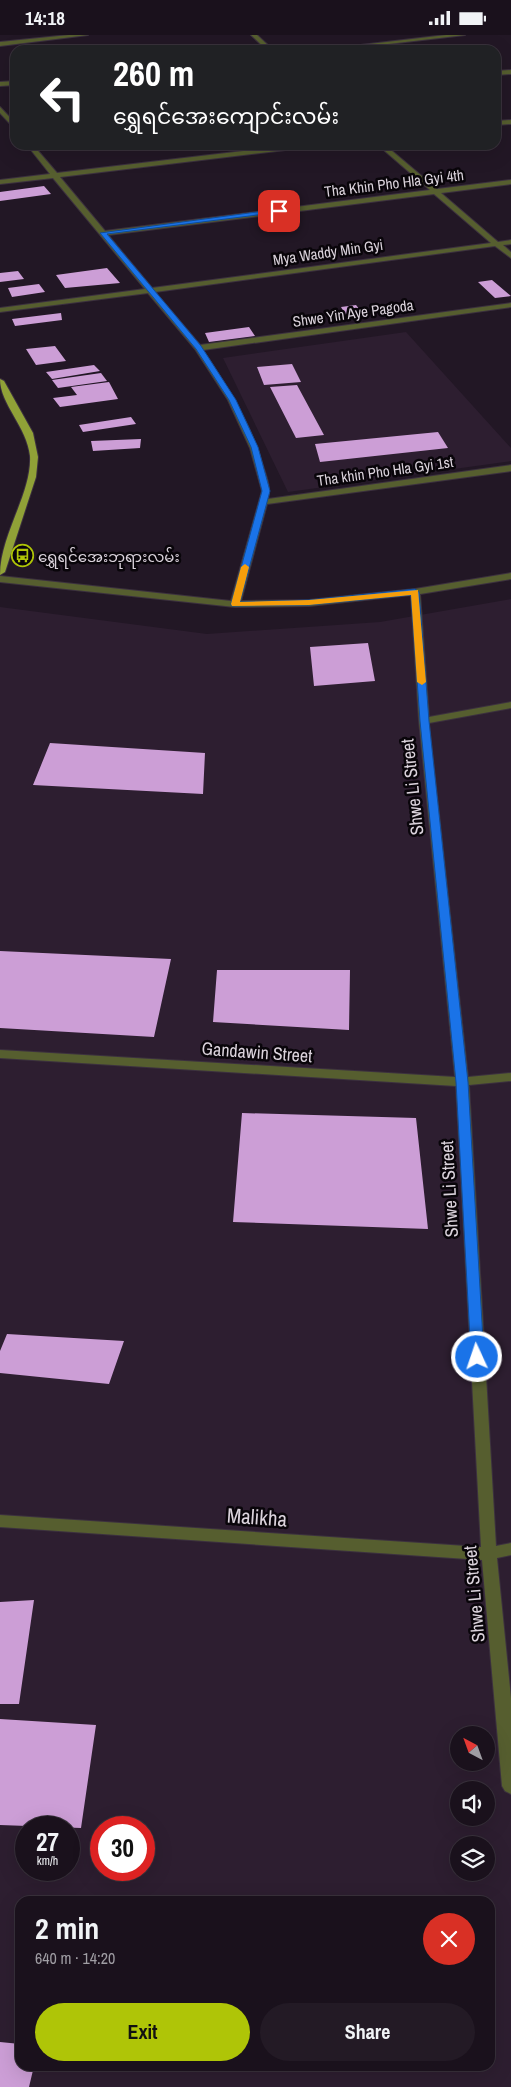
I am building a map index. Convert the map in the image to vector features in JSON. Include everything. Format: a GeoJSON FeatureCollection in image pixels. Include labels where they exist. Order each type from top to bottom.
{"type":"FeatureCollection","features":[{"type":"Feature","properties":{"kind":"main road"},"geometry":{"type":"LineString","coordinates":[[0,381],[29,433],[34,457],[32,477],[0,572]]}},
{"type":"Feature","properties":{"kind":"street"},"geometry":{"type":"LineString","coordinates":[[0,44],[85,35]]}},
{"type":"Feature","properties":{"kind":"street"},"geometry":{"type":"LineString","coordinates":[[254,35],[265,45]]}},
{"type":"Feature","properties":{"kind":"street"},"geometry":{"type":"LineString","coordinates":[[368,45],[462,35]]}},
{"type":"Feature","properties":{"kind":"street"},"geometry":{"type":"LineString","coordinates":[[0,109],[10,121]]}},
{"type":"Feature","properties":{"kind":"street"},"geometry":{"type":"LineString","coordinates":[[34,150],[198,348],[232,400],[254,447],[266,491],[235,604]]}},
{"type":"Feature","properties":{"kind":"street"},"geometry":{"type":"LineString","coordinates":[[0,182],[268,150]]}},
{"type":"Feature","properties":{"kind":"street"},"geometry":{"type":"LineString","coordinates":[[387,150],[511,256]]}},
{"type":"Feature","properties":{"kind":"street","name":"Tha Khin Pho Hla Gyi 4th"},"geometry":{"type":"LineString","coordinates":[[103,233],[511,182]]}},
{"type":"Feature","properties":{"kind":"street","name":"Mya Waddy Min Gyi"},"geometry":{"type":"LineString","coordinates":[[0,310],[511,242]]}},
{"type":"Feature","properties":{"kind":"street","name":"Shwe Yin Aye Pagoda"},"geometry":{"type":"LineString","coordinates":[[198,348],[511,305]]}},
{"type":"Feature","properties":{"kind":"street","name":"Tha khin Pho Hla Gyi 1st"},"geometry":{"type":"LineString","coordinates":[[262,502],[511,468]]}},
{"type":"Feature","properties":{"kind":"street"},"geometry":{"type":"LineString","coordinates":[[0,579],[235,604],[309,603],[415,592],[511,576]]}},
{"type":"Feature","properties":{"kind":"street","name":"Shwe Li Street"},"geometry":{"type":"LineString","coordinates":[[415,592],[424,721],[462,1082],[488,1554],[511,1786]]}},
{"type":"Feature","properties":{"kind":"street"},"geometry":{"type":"LineString","coordinates":[[424,721],[511,705]]}},
{"type":"Feature","properties":{"kind":"street","name":"Gandawin Street"},"geometry":{"type":"LineString","coordinates":[[0,1054],[462,1082],[511,1077]]}},
{"type":"Feature","properties":{"kind":"street","name":"Malikha"},"geometry":{"type":"LineString","coordinates":[[0,1521],[488,1554],[511,1549]]}},
{"type":"Feature","properties":{"kind":"shaded area"},"geometry":{"type":"Polygon","coordinates":[[[406,332],[511,448],[511,461],[288,492],[223,358],[406,332]]]}},
{"type":"Feature","properties":{"kind":"shaded area"},"geometry":{"type":"Polygon","coordinates":[[[511,599],[511,2087],[0,2087],[0,607],[207,634],[380,622],[511,599]]]}},
{"type":"Feature","properties":{"kind":"building"},"geometry":{"type":"Polygon","coordinates":[[[44,186],[51,194],[0,201],[0,192],[44,186]]]}},
{"type":"Feature","properties":{"kind":"building"},"geometry":{"type":"Polygon","coordinates":[[[107,268],[120,283],[65,288],[56,275],[107,268]]]}},
{"type":"Feature","properties":{"kind":"building"},"geometry":{"type":"Polygon","coordinates":[[[18,271],[24,279],[0,282],[0,273],[18,271]]]}},
{"type":"Feature","properties":{"kind":"building"},"geometry":{"type":"Polygon","coordinates":[[[492,280],[511,296],[495,298],[478,282],[492,280]]]}},
{"type":"Feature","properties":{"kind":"building"},"geometry":{"type":"Polygon","coordinates":[[[39,284],[45,292],[12,297],[8,288],[39,284]]]}},
{"type":"Feature","properties":{"kind":"building"},"geometry":{"type":"Polygon","coordinates":[[[356,305],[364,315],[346,316],[341,307],[356,305]]]}},
{"type":"Feature","properties":{"kind":"building"},"geometry":{"type":"Polygon","coordinates":[[[61,313],[62,320],[15,326],[12,319],[61,313]]]}},
{"type":"Feature","properties":{"kind":"building"},"geometry":{"type":"Polygon","coordinates":[[[249,327],[255,336],[209,342],[205,333],[249,327]]]}},
{"type":"Feature","properties":{"kind":"building"},"geometry":{"type":"Polygon","coordinates":[[[55,346],[66,361],[36,365],[26,349],[55,346]]]}},
{"type":"Feature","properties":{"kind":"building"},"geometry":{"type":"Polygon","coordinates":[[[292,364],[301,382],[264,385],[257,367],[292,364]]]}},
{"type":"Feature","properties":{"kind":"building"},"geometry":{"type":"Polygon","coordinates":[[[94,365],[100,371],[52,379],[46,372],[94,365]]]}},
{"type":"Feature","properties":{"kind":"building"},"geometry":{"type":"Polygon","coordinates":[[[101,373],[107,381],[58,388],[52,380],[101,373]]]}},
{"type":"Feature","properties":{"kind":"building"},"geometry":{"type":"Polygon","coordinates":[[[109,382],[118,399],[60,407],[53,398],[77,395],[71,387],[109,382]]]}},
{"type":"Feature","properties":{"kind":"building"},"geometry":{"type":"Polygon","coordinates":[[[297,385],[324,435],[296,438],[270,387],[297,385]]]}},
{"type":"Feature","properties":{"kind":"building"},"geometry":{"type":"Polygon","coordinates":[[[131,417],[136,424],[83,432],[79,425],[131,417]]]}},
{"type":"Feature","properties":{"kind":"building"},"geometry":{"type":"Polygon","coordinates":[[[438,432],[448,448],[320,462],[315,444],[438,432]]]}},
{"type":"Feature","properties":{"kind":"building"},"geometry":{"type":"Polygon","coordinates":[[[141,439],[140,448],[93,451],[91,441],[141,439]]]}},
{"type":"Feature","properties":{"kind":"building"},"geometry":{"type":"Polygon","coordinates":[[[368,643],[375,681],[314,686],[310,647],[368,643]]]}},
{"type":"Feature","properties":{"kind":"building"},"geometry":{"type":"Polygon","coordinates":[[[50,743],[205,753],[203,794],[33,785],[50,743]]]}},
{"type":"Feature","properties":{"kind":"building"},"geometry":{"type":"Polygon","coordinates":[[[0,951],[171,959],[154,1037],[0,1028],[0,951]]]}},
{"type":"Feature","properties":{"kind":"building"},"geometry":{"type":"Polygon","coordinates":[[[217,970],[350,970],[349,1030],[213,1022],[217,970]]]}},
{"type":"Feature","properties":{"kind":"building"},"geometry":{"type":"Polygon","coordinates":[[[242,1113],[416,1118],[428,1229],[233,1222],[242,1113]]]}},
{"type":"Feature","properties":{"kind":"building"},"geometry":{"type":"Polygon","coordinates":[[[7,1334],[124,1341],[109,1384],[0,1373],[0,1351],[7,1334]]]}},
{"type":"Feature","properties":{"kind":"building"},"geometry":{"type":"Polygon","coordinates":[[[34,1600],[19,1704],[0,1704],[0,1602],[34,1600]]]}},
{"type":"Feature","properties":{"kind":"building"},"geometry":{"type":"Polygon","coordinates":[[[0,1719],[96,1725],[81,1828],[80,1816],[15,1816],[15,1826],[0,1825],[0,1719]]]}},
{"type":"Feature","properties":{"kind":"building"},"geometry":{"type":"Polygon","coordinates":[[[0,2042],[15,2044],[15,2071],[33,2071],[29,2087],[0,2087],[0,2042]]]}},
{"type":"Feature","properties":{"kind":"slow traffic"},"geometry":{"type":"LineString","coordinates":[[245,567],[235,604],[309,603],[415,592],[422,682]]}},
{"type":"Feature","properties":{"kind":"place","name":"ရွှေရင်အေးဘုရားလမ်း"},"geometry":{"type":"Point","coordinates":[22,556]}},
{"type":"Feature","properties":{"kind":"route"},"geometry":{"type":"LineString","coordinates":[[279,211],[103,233],[198,348],[232,400],[254,447],[266,491],[235,604],[309,603],[415,592],[424,721],[462,1082],[477,1357]]}}]}
